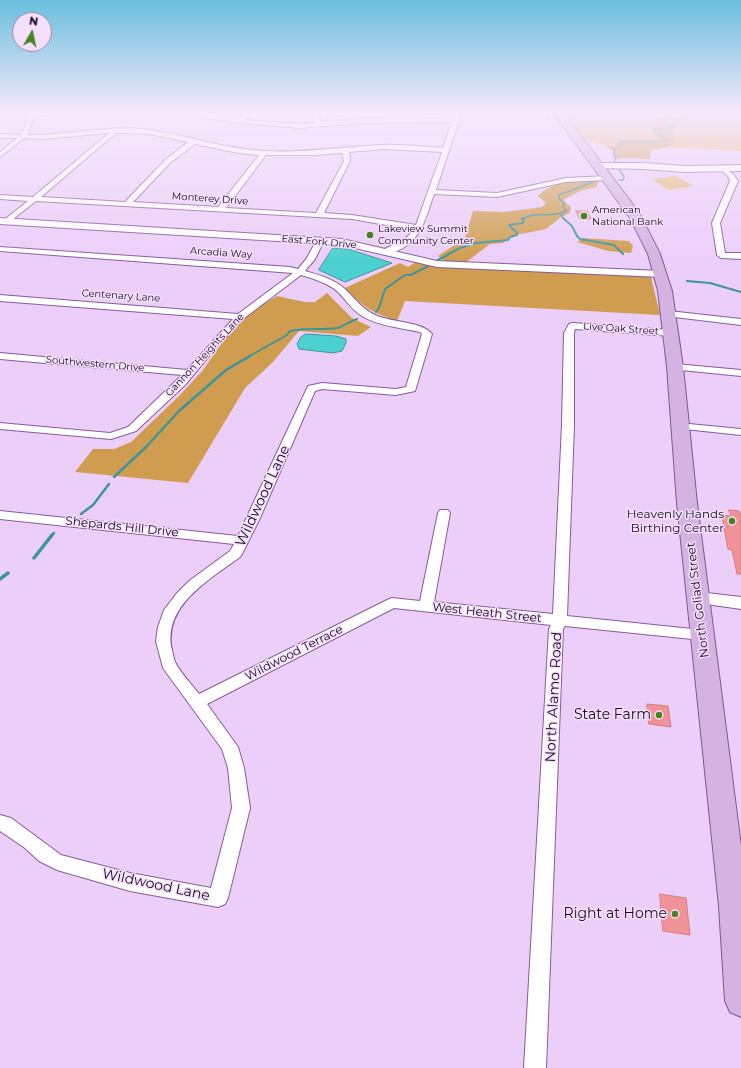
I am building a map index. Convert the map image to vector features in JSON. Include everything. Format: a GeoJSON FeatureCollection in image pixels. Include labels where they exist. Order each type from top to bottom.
{"type":"FeatureCollection","features":[{"type":"Feature","properties":{"kind":"main road","name":"North Goliad Street"},"geometry":{"type":"LineString","coordinates":[[595,161],[597,164],[609,168],[636,218],[649,244],[661,274],[667,298],[675,367],[679,426],[702,635],[734,906],[741,1001]]}},
{"type":"Feature","properties":{"kind":"street"},"geometry":{"type":"LineString","coordinates":[[2,224],[79,161]]}},
{"type":"Feature","properties":{"kind":"street"},"geometry":{"type":"LineString","coordinates":[[128,204],[169,161]]}},
{"type":"Feature","properties":{"kind":"street"},"geometry":{"type":"LineString","coordinates":[[220,210],[258,161]]}},
{"type":"Feature","properties":{"kind":"street"},"geometry":{"type":"LineString","coordinates":[[320,216],[347,161]]}},
{"type":"Feature","properties":{"kind":"street"},"geometry":{"type":"LineString","coordinates":[[386,252],[409,240],[415,235],[419,228],[442,161]]}},
{"type":"Feature","properties":{"kind":"street"},"geometry":{"type":"LineString","coordinates":[[597,164],[609,168]]}},
{"type":"Feature","properties":{"kind":"street"},"geometry":{"type":"LineString","coordinates":[[432,192],[497,195],[511,193],[566,180],[623,164],[685,169],[741,168]]}},
{"type":"Feature","properties":{"kind":"street"},"geometry":{"type":"LineString","coordinates":[[723,169],[734,181],[716,223],[721,255],[741,256]]}},
{"type":"Feature","properties":{"kind":"street","name":"Monterey Drive"},"geometry":{"type":"LineString","coordinates":[[0,197],[368,219],[419,228]]}},
{"type":"Feature","properties":{"kind":"street","name":"East Fork Drive"},"geometry":{"type":"LineString","coordinates":[[2,224],[320,241],[360,245],[437,264],[661,274]]}},
{"type":"Feature","properties":{"kind":"street","name":"Gannon Heights Lane"},"geometry":{"type":"LineString","coordinates":[[0,426],[103,435],[121,434],[132,429],[176,388],[215,342],[240,317],[300,272],[311,259],[320,241]]}},
{"type":"Feature","properties":{"kind":"street","name":"Arcadia Way"},"geometry":{"type":"LineString","coordinates":[[0,249],[264,268],[300,272],[317,277],[334,285],[341,290],[350,303],[367,315],[391,324],[423,330],[426,332],[427,336],[412,387],[408,391],[396,392],[317,386]]}},
{"type":"Feature","properties":{"kind":"street","name":"Centenary Lane"},"geometry":{"type":"LineString","coordinates":[[0,298],[240,317]]}},
{"type":"Feature","properties":{"kind":"street","name":"Live Oak Street"},"geometry":{"type":"LineString","coordinates":[[572,326],[710,320],[741,322]]}},
{"type":"Feature","properties":{"kind":"street","name":"North Alamo Road"},"geometry":{"type":"LineString","coordinates":[[535,1068],[556,629],[560,621],[568,418],[569,333],[572,326]]}},
{"type":"Feature","properties":{"kind":"street","name":"Southwestern Drive"},"geometry":{"type":"LineString","coordinates":[[0,356],[190,373]]}},
{"type":"Feature","properties":{"kind":"street"},"geometry":{"type":"LineString","coordinates":[[675,367],[741,373]]}},
{"type":"Feature","properties":{"kind":"street","name":"Wildwood Lane"},"geometry":{"type":"LineString","coordinates":[[0,823],[5,824],[31,842],[45,856],[56,862],[130,882],[218,898],[241,808],[236,768],[230,748],[168,664],[163,641],[165,627],[171,610],[182,596],[194,584],[235,554],[254,518],[310,390],[317,386]]}},
{"type":"Feature","properties":{"kind":"street"},"geometry":{"type":"LineString","coordinates":[[679,426],[741,432]]}},
{"type":"Feature","properties":{"kind":"street"},"geometry":{"type":"LineString","coordinates":[[426,606],[444,513]]}},
{"type":"Feature","properties":{"kind":"street","name":"Shepards Hill Drive"},"geometry":{"type":"LineString","coordinates":[[0,515],[243,541]]}},
{"type":"Feature","properties":{"kind":"street"},"geometry":{"type":"LineString","coordinates":[[698,598],[741,603]]}},
{"type":"Feature","properties":{"kind":"street","name":"West Heath Street"},"geometry":{"type":"LineString","coordinates":[[392,603],[702,635]]}},
{"type":"Feature","properties":{"kind":"street","name":"Wildwood Terrace"},"geometry":{"type":"LineString","coordinates":[[196,703],[392,603]]}},
{"type":"Feature","properties":{"kind":"shaded area"},"geometry":{"type":"Polygon","coordinates":[[[675,176],[694,186],[669,190],[651,179],[675,176]]]}},
{"type":"Feature","properties":{"kind":"shaded area"},"geometry":{"type":"Polygon","coordinates":[[[591,180],[598,181],[597,187],[580,191],[563,200],[571,207],[570,213],[561,217],[546,229],[511,236],[503,243],[490,244],[465,263],[446,262],[438,256],[465,238],[473,211],[504,212],[542,207],[546,203],[538,196],[550,187],[563,183],[591,180]]]}},
{"type":"Feature","properties":{"kind":"shaded area"},"geometry":{"type":"Polygon","coordinates":[[[583,238],[629,241],[633,246],[631,253],[608,251],[577,242],[583,238]]]}},
{"type":"Feature","properties":{"kind":"shaded area"},"geometry":{"type":"Polygon","coordinates":[[[333,248],[348,249],[392,263],[345,282],[319,270],[333,248]]]}},
{"type":"Feature","properties":{"kind":"shaded area"},"geometry":{"type":"Polygon","coordinates":[[[416,262],[445,267],[474,269],[592,271],[651,277],[660,315],[405,301],[397,321],[369,309],[345,288],[400,263],[408,267],[416,262]]]}},
{"type":"Feature","properties":{"kind":"shaded area"},"geometry":{"type":"Polygon","coordinates":[[[327,293],[352,318],[371,327],[358,336],[299,331],[273,362],[245,388],[188,483],[75,472],[93,449],[114,449],[131,442],[181,394],[203,370],[222,343],[247,314],[277,296],[305,302],[315,302],[327,293]]]}},
{"type":"Feature","properties":{"kind":"shaded area"},"geometry":{"type":"Polygon","coordinates":[[[306,334],[336,336],[346,339],[346,343],[342,351],[333,353],[299,349],[297,344],[300,338],[306,334]]]}},
{"type":"Feature","properties":{"kind":"building","name":"American National Bank"},"geometry":{"type":"Polygon","coordinates":[[[576,211],[587,211],[591,219],[580,219],[576,211]]]}},
{"type":"Feature","properties":{"kind":"building"},"geometry":{"type":"Polygon","coordinates":[[[729,510],[739,511],[741,515],[741,574],[737,574],[732,550],[728,549],[724,528],[722,515],[731,516],[729,510]]]}},
{"type":"Feature","properties":{"kind":"building","name":"State Farm"},"geometry":{"type":"Polygon","coordinates":[[[647,704],[668,706],[671,727],[649,724],[647,704]]]}},
{"type":"Feature","properties":{"kind":"building","name":"Right at Home"},"geometry":{"type":"Polygon","coordinates":[[[660,894],[686,898],[690,935],[663,931],[660,894]]]}},
{"type":"Feature","properties":{"kind":"waterway"},"geometry":{"type":"LineString","coordinates":[[614,161],[624,177],[623,180],[619,180]]}},
{"type":"Feature","properties":{"kind":"waterway"},"geometry":{"type":"LineString","coordinates":[[523,219],[533,215],[555,214],[566,211],[563,206],[564,203],[559,199],[559,195],[593,182]]}},
{"type":"Feature","properties":{"kind":"waterway"},"geometry":{"type":"LineString","coordinates":[[561,215],[564,219]]}},
{"type":"Feature","properties":{"kind":"waterway"},"geometry":{"type":"LineString","coordinates":[[438,260],[460,248],[476,243],[508,240],[510,237],[517,235],[517,233],[509,225],[523,223],[524,222],[522,219],[524,218]]}},
{"type":"Feature","properties":{"kind":"waterway"},"geometry":{"type":"LineString","coordinates":[[564,219],[572,226],[580,239],[614,245],[623,254]]}},
{"type":"Feature","properties":{"kind":"waterway"},"geometry":{"type":"LineString","coordinates":[[376,312],[379,308],[385,289],[405,275],[411,275],[428,266]]}},
{"type":"Feature","properties":{"kind":"waterway"},"geometry":{"type":"LineString","coordinates":[[687,281],[710,283],[741,292]]}},
{"type":"Feature","properties":{"kind":"waterway"},"geometry":{"type":"LineString","coordinates":[[248,357],[287,335],[290,331],[337,328],[357,319]]}},
{"type":"Feature","properties":{"kind":"waterway"},"geometry":{"type":"LineString","coordinates":[[114,477],[147,446],[179,411],[226,370],[250,356]]}},
{"type":"Feature","properties":{"kind":"waterway"},"geometry":{"type":"LineString","coordinates":[[81,514],[93,505],[109,484]]}},
{"type":"Feature","properties":{"kind":"waterway"},"geometry":{"type":"LineString","coordinates":[[34,558],[52,535]]}},
{"type":"Feature","properties":{"kind":"waterway"},"geometry":{"type":"LineString","coordinates":[[0,579],[8,573]]}},
{"type":"Feature","properties":{"kind":"place","name":"American National Bank"},"geometry":{"type":"Point","coordinates":[584,216]}},
{"type":"Feature","properties":{"kind":"place","name":"Lakeview Summit Community Center"},"geometry":{"type":"Point","coordinates":[370,235]}},
{"type":"Feature","properties":{"kind":"place","name":"Heavenly Hands Birthing Center"},"geometry":{"type":"Point","coordinates":[732,521]}},
{"type":"Feature","properties":{"kind":"place","name":"State Farm"},"geometry":{"type":"Point","coordinates":[659,715]}},
{"type":"Feature","properties":{"kind":"place","name":"Right at Home"},"geometry":{"type":"Point","coordinates":[675,914]}}]}
